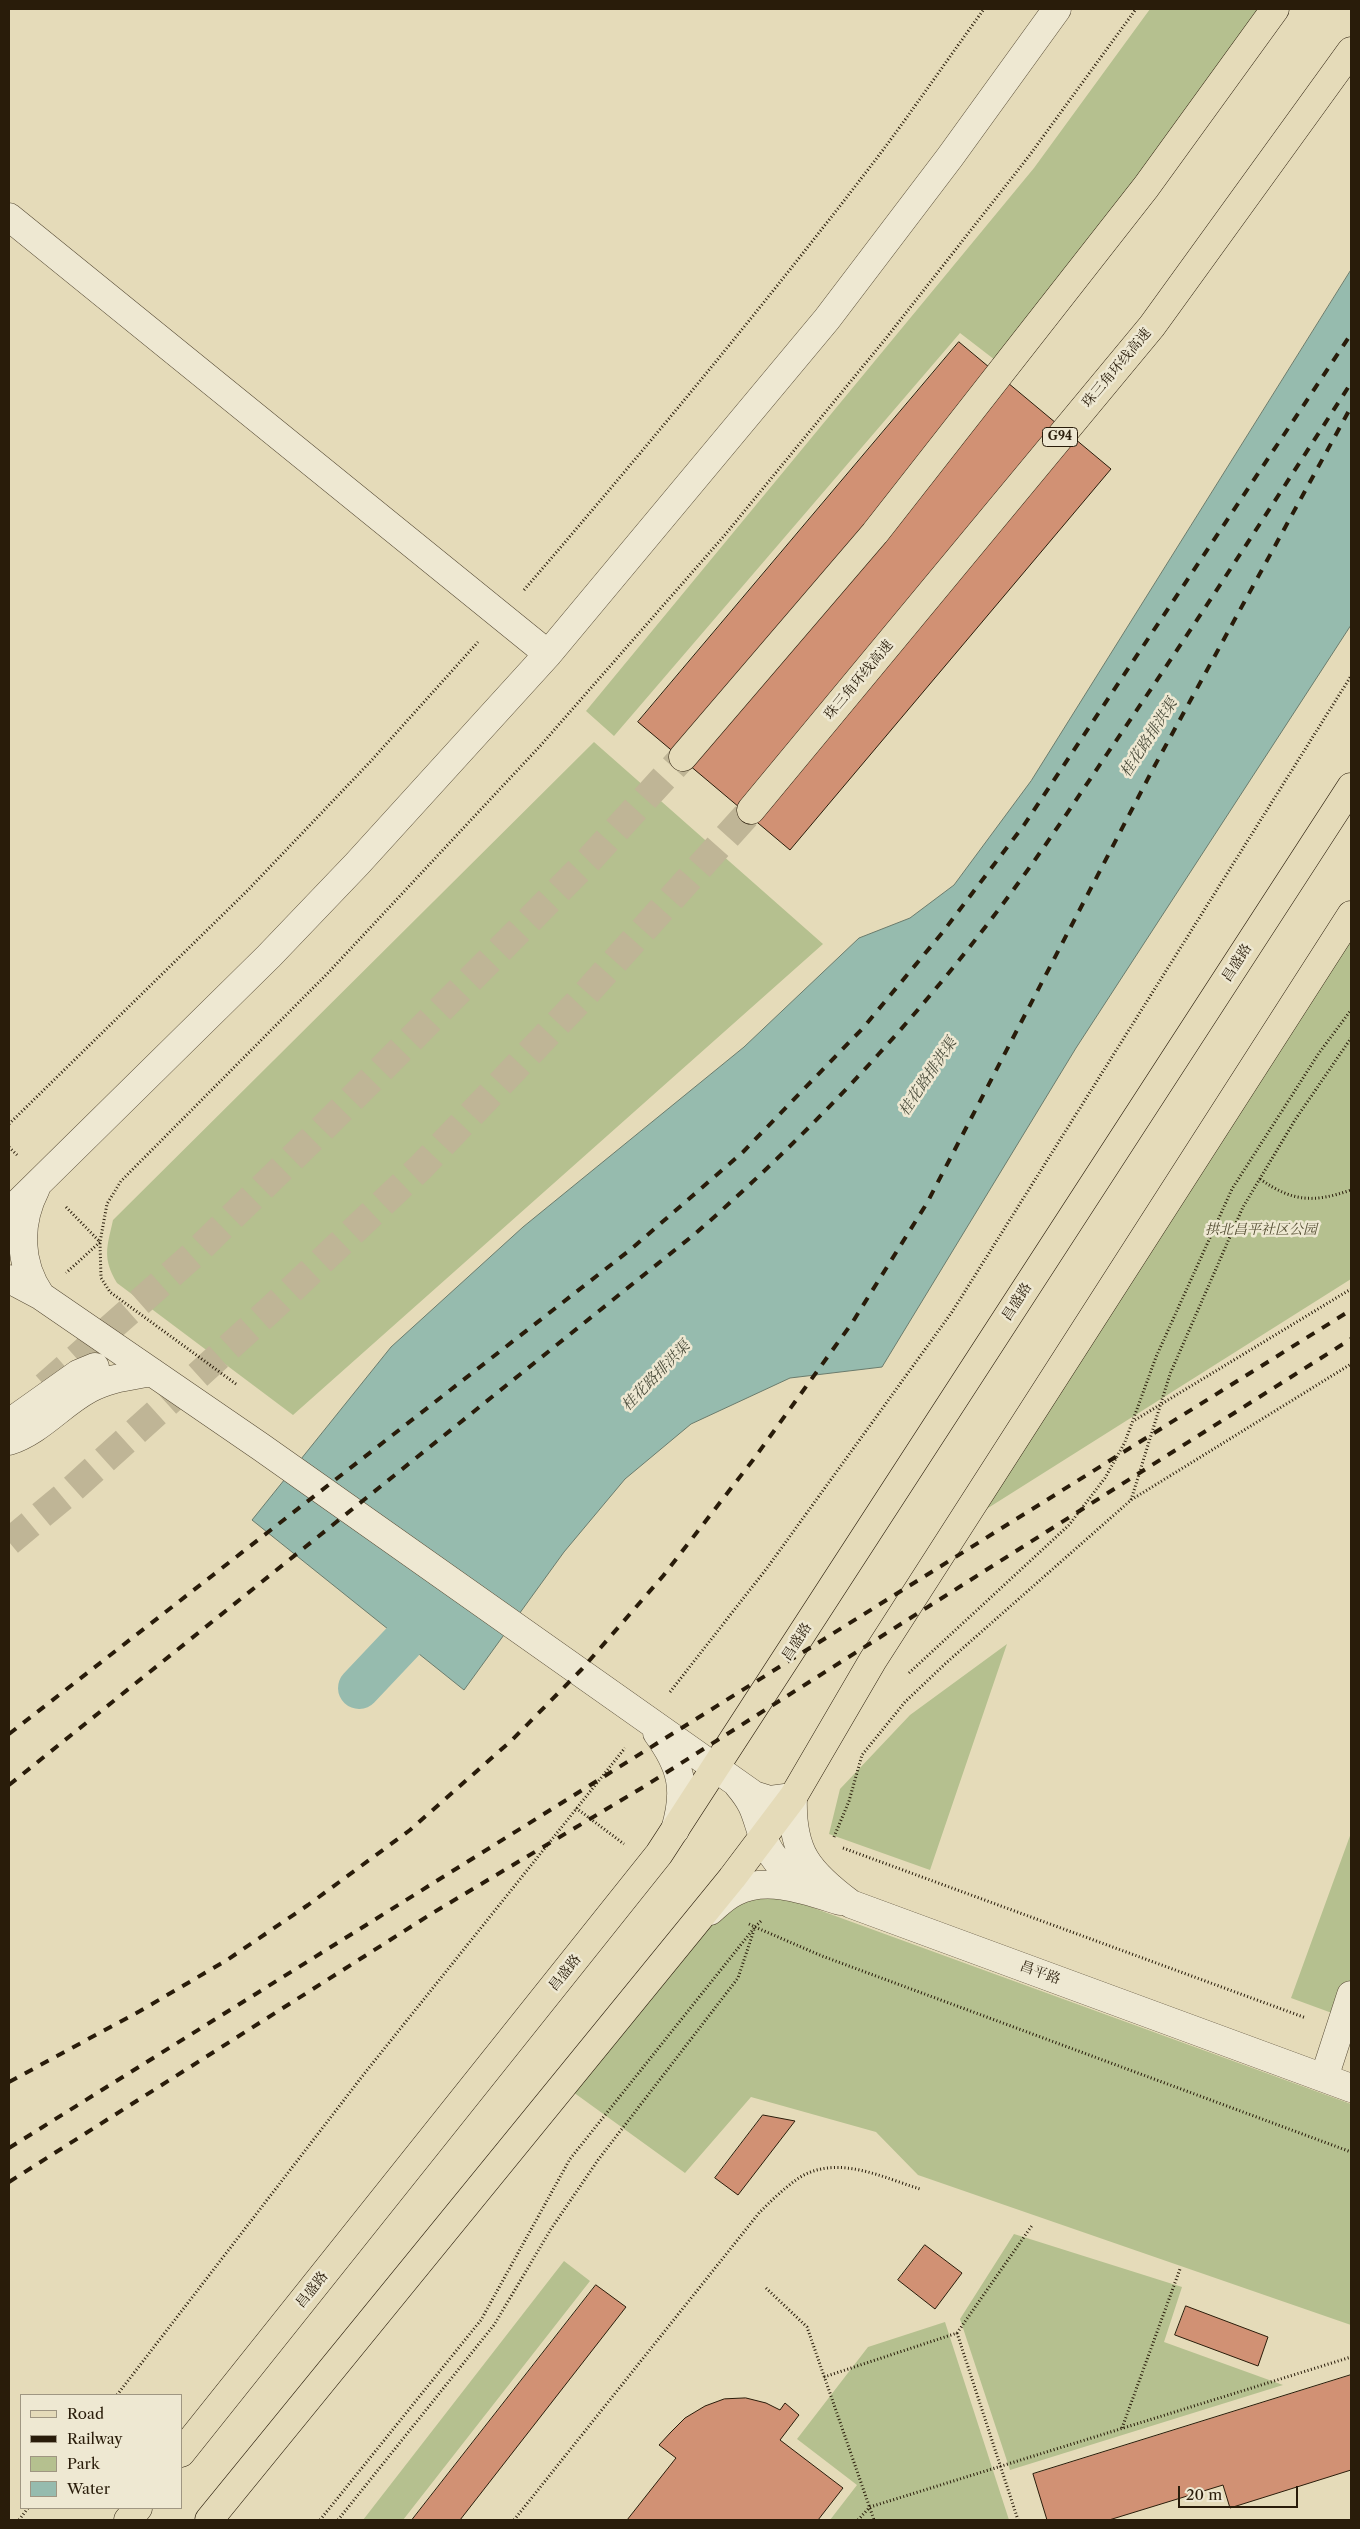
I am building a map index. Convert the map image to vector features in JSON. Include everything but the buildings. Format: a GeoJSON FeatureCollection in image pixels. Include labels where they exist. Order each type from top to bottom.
{"type":"FeatureCollection","features":[{"type":"Feature","properties":{"kind":"main road"},"geometry":{"type":"LineString","coordinates":[[683,758],[875,533],[1146,187],[1275,9]]}},
{"type":"Feature","properties":{"kind":"main road","name":"珠三角环线高速"},"geometry":{"type":"LineString","coordinates":[[751,810],[1152,326],[1351,51]]}},
{"type":"Feature","properties":{"kind":"main road","name":"昌盛路"},"geometry":{"type":"LineString","coordinates":[[182,2452],[652,1864],[675,1830],[725,1776],[1351,787]]}},
{"type":"Feature","properties":{"kind":"main road"},"geometry":{"type":"LineString","coordinates":[[209,2520],[689,1931],[793,1797],[873,1660],[1351,915]]}},
{"type":"Feature","properties":{"kind":"main road"},"geometry":{"type":"LineString","coordinates":[[128,2520],[137,2509]]}},
{"type":"Feature","properties":{"kind":"street"},"geometry":{"type":"LineString","coordinates":[[9,1212],[269,956],[357,864],[548,654],[827,319],[950,157],[1057,9]]}},
{"type":"Feature","properties":{"kind":"street"},"geometry":{"type":"LineString","coordinates":[[9,217],[548,654]]}},
{"type":"Feature","properties":{"kind":"street"},"geometry":{"type":"LineString","coordinates":[[9,1198],[40,1180]]}},
{"type":"Feature","properties":{"kind":"street"},"geometry":{"type":"LineString","coordinates":[[40,1180],[26,1213],[23,1243],[27,1271],[41,1296]]}},
{"type":"Feature","properties":{"kind":"street"},"geometry":{"type":"LineString","coordinates":[[9,1279],[41,1296],[261,1447],[725,1776],[761,1798],[782,1800],[793,1797]]}},
{"type":"Feature","properties":{"kind":"street"},"geometry":{"type":"LineString","coordinates":[[9,1422],[78,1374],[99,1365],[115,1363],[145,1368]]}},
{"type":"Feature","properties":{"kind":"street"},"geometry":{"type":"LineString","coordinates":[[9,1440],[29,1432],[89,1388],[145,1368]]}},
{"type":"Feature","properties":{"kind":"street"},"geometry":{"type":"LineString","coordinates":[[647,1720],[668,1749],[679,1770],[682,1787],[682,1808],[675,1830]]}},
{"type":"Feature","properties":{"kind":"street"},"geometry":{"type":"LineString","coordinates":[[725,1776],[750,1799],[770,1851],[791,1875],[820,1892],[851,1904]]}},
{"type":"Feature","properties":{"kind":"street","name":"昌平路"},"geometry":{"type":"LineString","coordinates":[[793,1797],[794,1831],[800,1852],[827,1886],[851,1904],[1351,2088]]}},
{"type":"Feature","properties":{"kind":"street"},"geometry":{"type":"LineString","coordinates":[[689,1931],[733,1892],[745,1887],[772,1884],[791,1887],[851,1904]]}},
{"type":"Feature","properties":{"kind":"street"},"geometry":{"type":"LineString","coordinates":[[1324,2078],[1351,1995]]}},
{"type":"Feature","properties":{"kind":"path"},"geometry":{"type":"LineString","coordinates":[[242,1388],[110,1292],[101,1278],[100,1242],[103,1222],[107,1204],[120,1181],[334,967],[541,745],[724,536],[899,322],[1029,156],[1136,9]]}},
{"type":"Feature","properties":{"kind":"path"},"geometry":{"type":"LineString","coordinates":[[118,2394],[364,2074],[767,1568],[952,1312],[1351,676]]}},
{"type":"Feature","properties":{"kind":"path"},"geometry":{"type":"LineString","coordinates":[[907,1674],[1080,1514],[1115,1461],[1135,1420],[1156,1357],[1232,1189],[1319,1053],[1351,1010]]}},
{"type":"Feature","properties":{"kind":"path"},"geometry":{"type":"LineString","coordinates":[[1131,1500],[1170,1374],[1208,1283],[1243,1207],[1295,1120],[1351,1038]]}},
{"type":"Feature","properties":{"kind":"path"},"geometry":{"type":"LineString","coordinates":[[1260,1179],[1281,1194],[1302,1198],[1329,1197],[1351,1190]]}},
{"type":"Feature","properties":{"kind":"path"},"geometry":{"type":"LineString","coordinates":[[1135,1420],[1351,1289]]}},
{"type":"Feature","properties":{"kind":"path"},"geometry":{"type":"LineString","coordinates":[[810,1866],[830,1844],[850,1801],[862,1755],[905,1702],[946,1663],[1131,1500],[1351,1364]]}},
{"type":"Feature","properties":{"kind":"path"},"geometry":{"type":"LineString","coordinates":[[576,1808],[652,1864]]}},
{"type":"Feature","properties":{"kind":"path"},"geometry":{"type":"LineString","coordinates":[[830,1844],[1339,2030]]}},
{"type":"Feature","properties":{"kind":"path"},"geometry":{"type":"LineString","coordinates":[[320,2520],[482,2320],[570,2159],[755,1928],[791,1887]]}},
{"type":"Feature","properties":{"kind":"path"},"geometry":{"type":"LineString","coordinates":[[716,1906],[755,1928],[832,1960],[1351,2152]]}},
{"type":"Feature","properties":{"kind":"path"},"geometry":{"type":"LineString","coordinates":[[338,2520],[494,2325],[551,2229],[598,2160],[738,1978],[755,1928]]}},
{"type":"Feature","properties":{"kind":"path"},"geometry":{"type":"LineString","coordinates":[[514,2520],[759,2213],[781,2192],[804,2176],[829,2168],[854,2168],[920,2189]]}},
{"type":"Feature","properties":{"kind":"path"},"geometry":{"type":"LineString","coordinates":[[824,2377],[957,2333],[1033,2224]]}},
{"type":"Feature","properties":{"kind":"path"},"geometry":{"type":"LineString","coordinates":[[1122,2428],[1180,2269]]}},
{"type":"Feature","properties":{"kind":"path"},"geometry":{"type":"LineString","coordinates":[[766,2288],[807,2328],[874,2520]]}},
{"type":"Feature","properties":{"kind":"path"},"geometry":{"type":"LineString","coordinates":[[957,2333],[1018,2520]]}},
{"type":"Feature","properties":{"kind":"path"},"geometry":{"type":"LineString","coordinates":[[858,2520],[870,2507],[1351,2357]]}},
{"type":"Feature","properties":{"kind":"path"},"geometry":{"type":"LineString","coordinates":[[19,2520],[27,2509]]}},
{"type":"Feature","properties":{"kind":"green space"},"geometry":{"type":"Polygon","coordinates":[[[1150,9],[1263,9],[1164,144],[995,360],[960,333],[614,736],[586,711],[1034,168],[1150,9]]]}},
{"type":"Feature","properties":{"kind":"green space"},"geometry":{"type":"Polygon","coordinates":[[[594,742],[823,944],[293,1415],[117,1283],[109,1266],[107,1252],[113,1220],[594,742]]]}},
{"type":"Feature","properties":{"kind":"green space","name":"拱北昌平社区公园"},"geometry":{"type":"Polygon","coordinates":[[[1351,923],[1351,1279],[969,1520],[1351,923]]]}},
{"type":"Feature","properties":{"kind":"green space"},"geometry":{"type":"Polygon","coordinates":[[[1007,1644],[930,1870],[829,1834],[840,1789],[910,1715],[1007,1644]]]}},
{"type":"Feature","properties":{"kind":"green space"},"geometry":{"type":"Polygon","coordinates":[[[1351,1833],[1351,2020],[1291,1998],[1351,1833]]]}},
{"type":"Feature","properties":{"kind":"green space"},"geometry":{"type":"Polygon","coordinates":[[[745,1883],[1351,2104],[1351,2325],[918,2175],[876,2132],[751,2097],[685,2173],[573,2092],[745,1883]]]}},
{"type":"Feature","properties":{"kind":"green space"},"geometry":{"type":"Polygon","coordinates":[[[1014,2234],[1182,2287],[1164,2342],[1283,2385],[1010,2470],[960,2319],[1014,2234]]]}},
{"type":"Feature","properties":{"kind":"green space"},"geometry":{"type":"Polygon","coordinates":[[[564,2261],[590,2281],[403,2520],[363,2520],[564,2261]]]}},
{"type":"Feature","properties":{"kind":"green space"},"geometry":{"type":"Polygon","coordinates":[[[945,2322],[1009,2520],[830,2520],[857,2485],[797,2439],[868,2347],[945,2322]]]}},
{"type":"Feature","properties":{"kind":"water"},"geometry":{"type":"Polygon","coordinates":[[[1351,270],[1351,625],[1076,1048],[882,1367],[790,1378],[691,1424],[625,1479],[564,1552],[464,1690],[252,1520],[391,1347],[523,1227],[744,1047],[859,938],[910,918],[954,885],[1031,781],[1351,270]]]}},
{"type":"Feature","properties":{"kind":"waterway","name":"桂花路排洪渠"},"geometry":{"type":"LineString","coordinates":[[359,1688],[444,1598]]}},
{"type":"Feature","properties":{"kind":"tunnel"},"geometry":{"type":"LineString","coordinates":[[45,1386],[193,1255],[316,1135],[589,860],[683,757]]}},
{"type":"Feature","properties":{"kind":"tunnel"},"geometry":{"type":"LineString","coordinates":[[9,1542],[69,1492],[270,1310],[421,1167],[582,998],[751,810]]}},
{"type":"Feature","properties":{"kind":"railway"},"geometry":{"type":"LineString","coordinates":[[9,1734],[630,1250],[743,1152],[863,1028],[942,933],[1024,825],[1351,334]]}},
{"type":"Feature","properties":{"kind":"railway"},"geometry":{"type":"LineString","coordinates":[[9,1785],[696,1233],[778,1158],[856,1079],[930,996],[1027,871],[1169,662],[1351,383]]}},
{"type":"Feature","properties":{"kind":"railway"},"geometry":{"type":"LineString","coordinates":[[9,2082],[140,2011],[227,1960],[308,1905],[410,1830],[512,1740],[582,1669],[663,1576],[753,1460],[852,1323],[927,1203],[1154,767],[1351,407]]}},
{"type":"Feature","properties":{"kind":"railway"},"geometry":{"type":"LineString","coordinates":[[9,2148],[1351,1310]]}},
{"type":"Feature","properties":{"kind":"railway"},"geometry":{"type":"LineString","coordinates":[[9,2182],[431,1914],[645,1786],[1351,1339]]}}]}
